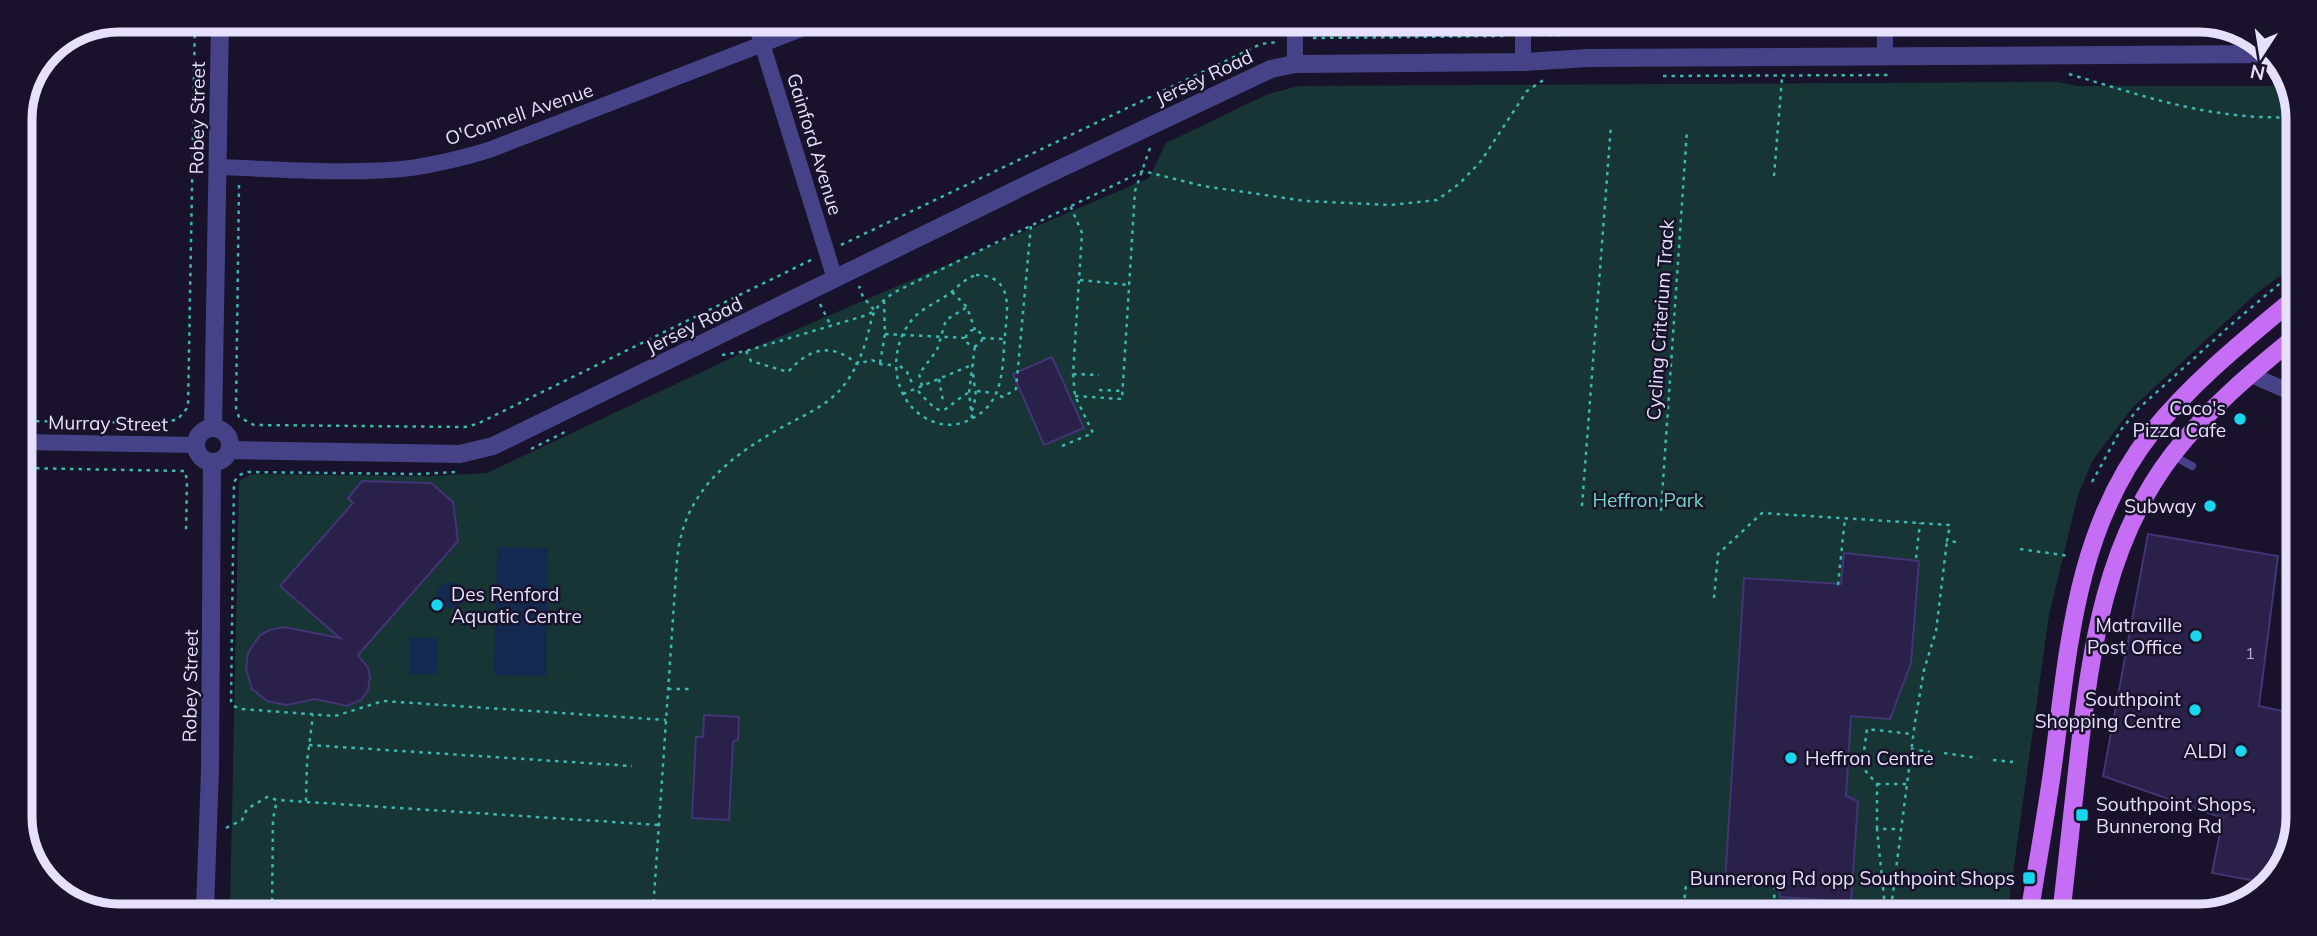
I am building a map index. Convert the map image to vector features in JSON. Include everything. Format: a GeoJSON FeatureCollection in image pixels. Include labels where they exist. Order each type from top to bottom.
{"type":"FeatureCollection","features":[{"type":"Feature","properties":{"kind":"main road"},"geometry":{"type":"LineString","coordinates":[[2031,904],[2073,616],[2091,545],[2112,495],[2137,454],[2175,405],[2209,370],[2285,306]]}},
{"type":"Feature","properties":{"kind":"main road"},"geometry":{"type":"LineString","coordinates":[[2062,904],[2096,628],[2119,550],[2139,508],[2172,455],[2196,426],[2249,374],[2285,345]]}},
{"type":"Feature","properties":{"kind":"street","name":"Robey Street"},"geometry":{"type":"LineString","coordinates":[[213,428],[220,32]]}},
{"type":"Feature","properties":{"kind":"street","name":"Gainford Avenue"},"geometry":{"type":"LineString","coordinates":[[758,32],[835,279]]}},
{"type":"Feature","properties":{"kind":"street","name":"O'Connell Avenue"},"geometry":{"type":"LineString","coordinates":[[217,167],[361,170],[408,168],[451,161],[489,150],[793,32]]}},
{"type":"Feature","properties":{"kind":"street"},"geometry":{"type":"LineString","coordinates":[[1295,32],[1295,64]]}},
{"type":"Feature","properties":{"kind":"street"},"geometry":{"type":"LineString","coordinates":[[1523,32],[1523,62]]}},
{"type":"Feature","properties":{"kind":"street"},"geometry":{"type":"LineString","coordinates":[[1885,32],[1885,55]]}},
{"type":"Feature","properties":{"kind":"street","name":"Jersey Road"},"geometry":{"type":"LineString","coordinates":[[230,450],[460,454],[485,449],[640,376],[1032,182],[1271,69],[1295,64],[1523,62],[1588,58],[2256,54]]}},
{"type":"Feature","properties":{"kind":"street"},"geometry":{"type":"LineString","coordinates":[[2249,374],[2285,390]]}},
{"type":"Feature","properties":{"kind":"street"},"geometry":{"type":"LineString","coordinates":[[213,428],[227,435],[230,450],[224,460],[212,463],[199,455],[196,445],[203,431],[213,428]]}},
{"type":"Feature","properties":{"kind":"street","name":"Murray Street"},"geometry":{"type":"LineString","coordinates":[[32,442],[196,445]]}},
{"type":"Feature","properties":{"kind":"street","name":"Robey Street"},"geometry":{"type":"LineString","coordinates":[[205,904],[212,463]]}},
{"type":"Feature","properties":{"kind":"lane"},"geometry":{"type":"LineString","coordinates":[[2172,455],[2192,467]]}},
{"type":"Feature","properties":{"kind":"path"},"geometry":{"type":"LineString","coordinates":[[32,421],[163,423],[178,419],[188,407],[195,32]]}},
{"type":"Feature","properties":{"kind":"path","name":"Jersey Road"},"geometry":{"type":"LineString","coordinates":[[239,168],[236,408],[239,416],[254,425],[465,428],[801,267],[826,251],[866,235],[1261,44],[1295,32],[1324,37],[1466,32]]}},
{"type":"Feature","properties":{"kind":"path"},"geometry":{"type":"LineString","coordinates":[[2070,74],[2144,98],[2204,111],[2239,117],[2285,117]]}},
{"type":"Feature","properties":{"kind":"path"},"geometry":{"type":"LineString","coordinates":[[1659,76],[1894,75]]}},
{"type":"Feature","properties":{"kind":"path"},"geometry":{"type":"LineString","coordinates":[[653,904],[678,546],[687,516],[711,478],[741,451],[832,398],[852,374],[875,310],[884,300],[897,291],[1143,170],[1203,186],[1306,201],[1391,205],[1437,200],[1459,184],[1481,161],[1527,91],[1549,76],[1535,76]]}},
{"type":"Feature","properties":{"kind":"path"},"geometry":{"type":"LineString","coordinates":[[1773,176],[1783,77]]}},
{"type":"Feature","properties":{"kind":"path"},"geometry":{"type":"LineString","coordinates":[[1582,506],[1611,125]]}},
{"type":"Feature","properties":{"kind":"path","name":"Cycling Criterium Track"},"geometry":{"type":"LineString","coordinates":[[1661,511],[1687,130]]}},
{"type":"Feature","properties":{"kind":"path"},"geometry":{"type":"LineString","coordinates":[[1075,396],[1122,399],[1135,191],[1150,147],[1158,138]]}},
{"type":"Feature","properties":{"kind":"path"},"geometry":{"type":"LineString","coordinates":[[1062,446],[1093,433],[1075,396],[1073,374],[1082,233],[1070,205]]}},
{"type":"Feature","properties":{"kind":"path"},"geometry":{"type":"LineString","coordinates":[[1000,396],[1003,397],[1016,388],[1031,225]]}},
{"type":"Feature","properties":{"kind":"path"},"geometry":{"type":"LineString","coordinates":[[853,270],[863,297],[875,310]]}},
{"type":"Feature","properties":{"kind":"path"},"geometry":{"type":"LineString","coordinates":[[984,275],[998,281],[1006,302],[1001,385],[997,395],[989,407],[972,419],[950,425],[939,423],[919,413],[902,394],[895,374],[902,335],[916,315],[952,291],[968,277],[984,275]]}},
{"type":"Feature","properties":{"kind":"path"},"geometry":{"type":"LineString","coordinates":[[1079,280],[1129,285]]}},
{"type":"Feature","properties":{"kind":"path"},"geometry":{"type":"LineString","coordinates":[[952,291],[967,307],[975,330],[981,333],[982,338],[981,342],[975,345],[968,343],[966,338]]}},
{"type":"Feature","properties":{"kind":"path"},"geometry":{"type":"LineString","coordinates":[[880,364],[885,334],[884,300]]}},
{"type":"Feature","properties":{"kind":"path"},"geometry":{"type":"LineString","coordinates":[[922,386],[919,374],[923,366],[933,358],[946,320],[967,307]]}},
{"type":"Feature","properties":{"kind":"path"},"geometry":{"type":"LineString","coordinates":[[966,338],[968,333],[975,330]]}},
{"type":"Feature","properties":{"kind":"path"},"geometry":{"type":"LineString","coordinates":[[885,334],[966,338]]}},
{"type":"Feature","properties":{"kind":"path"},"geometry":{"type":"LineString","coordinates":[[982,338],[1004,339]]}},
{"type":"Feature","properties":{"kind":"path"},"geometry":{"type":"LineString","coordinates":[[972,412],[969,408],[969,393],[975,345]]}},
{"type":"Feature","properties":{"kind":"path"},"geometry":{"type":"LineString","coordinates":[[746,351],[751,361],[788,372],[795,363],[818,349],[842,353],[857,364]]}},
{"type":"Feature","properties":{"kind":"path"},"geometry":{"type":"LineString","coordinates":[[857,364],[872,360],[891,365]]}},
{"type":"Feature","properties":{"kind":"path"},"geometry":{"type":"LineString","coordinates":[[902,394],[974,364]]}},
{"type":"Feature","properties":{"kind":"path"},"geometry":{"type":"LineString","coordinates":[[900,366],[907,372],[913,385]]}},
{"type":"Feature","properties":{"kind":"path"},"geometry":{"type":"LineString","coordinates":[[972,419],[976,396],[973,374]]}},
{"type":"Feature","properties":{"kind":"path"},"geometry":{"type":"LineString","coordinates":[[1073,374],[1099,375]]}},
{"type":"Feature","properties":{"kind":"path"},"geometry":{"type":"LineString","coordinates":[[939,379],[943,401]]}},
{"type":"Feature","properties":{"kind":"path"},"geometry":{"type":"LineString","coordinates":[[1099,390],[1123,391]]}},
{"type":"Feature","properties":{"kind":"path"},"geometry":{"type":"LineString","coordinates":[[918,391],[930,405],[942,410],[948,409],[959,396],[968,393]]}},
{"type":"Feature","properties":{"kind":"path"},"geometry":{"type":"LineString","coordinates":[[978,391],[993,393]]}},
{"type":"Feature","properties":{"kind":"path"},"geometry":{"type":"LineString","coordinates":[[32,468],[185,471],[186,533]]}},
{"type":"Feature","properties":{"kind":"path"},"geometry":{"type":"LineString","coordinates":[[239,475],[234,482],[233,706],[242,709],[335,716],[383,701],[667,720]]}},
{"type":"Feature","properties":{"kind":"path"},"geometry":{"type":"LineString","coordinates":[[1714,598],[1718,554],[1762,513],[1950,525],[1936,631],[1924,670],[1913,734],[1902,829],[1889,904]]}},
{"type":"Feature","properties":{"kind":"path"},"geometry":{"type":"LineString","coordinates":[[1838,585],[1845,518]]}},
{"type":"Feature","properties":{"kind":"path"},"geometry":{"type":"LineString","coordinates":[[1916,558],[1920,523]]}},
{"type":"Feature","properties":{"kind":"path"},"geometry":{"type":"LineString","coordinates":[[1947,541],[1957,542]]}},
{"type":"Feature","properties":{"kind":"path"},"geometry":{"type":"LineString","coordinates":[[2020,550],[2069,556]]}},
{"type":"Feature","properties":{"kind":"path"},"geometry":{"type":"LineString","coordinates":[[668,688],[689,689]]}},
{"type":"Feature","properties":{"kind":"path"},"geometry":{"type":"LineString","coordinates":[[306,801],[313,715]]}},
{"type":"Feature","properties":{"kind":"path"},"geometry":{"type":"LineString","coordinates":[[1886,904],[1877,829],[1877,784],[1862,767],[1867,730],[1913,734]]}},
{"type":"Feature","properties":{"kind":"path"},"geometry":{"type":"LineString","coordinates":[[309,745],[632,766]]}},
{"type":"Feature","properties":{"kind":"path"},"geometry":{"type":"LineString","coordinates":[[1912,750],[1930,752]]}},
{"type":"Feature","properties":{"kind":"path"},"geometry":{"type":"LineString","coordinates":[[1944,753],[1978,758]]}},
{"type":"Feature","properties":{"kind":"path"},"geometry":{"type":"LineString","coordinates":[[1993,760],[2013,762]]}},
{"type":"Feature","properties":{"kind":"path"},"geometry":{"type":"LineString","coordinates":[[1877,784],[1907,784]]}},
{"type":"Feature","properties":{"kind":"path"},"geometry":{"type":"LineString","coordinates":[[208,832],[229,828],[242,820],[247,809],[255,802],[267,797],[277,800],[659,825]]}},
{"type":"Feature","properties":{"kind":"path"},"geometry":{"type":"LineString","coordinates":[[272,904],[273,819],[277,800]]}},
{"type":"Feature","properties":{"kind":"path"},"geometry":{"type":"LineString","coordinates":[[1877,829],[1902,829]]}},
{"type":"Feature","properties":{"kind":"path"},"geometry":{"type":"LineString","coordinates":[[1684,904],[1686,884]]}},
{"type":"Feature","properties":{"kind":"path"},"geometry":{"type":"LineString","coordinates":[[1774,904],[1775,886]]}},
{"type":"Feature","properties":{"kind":"path"},"geometry":{"type":"LineString","coordinates":[[1812,901],[1816,904]]}},
{"type":"Feature","properties":{"kind":"green space","name":"Heffron Park"},"geometry":{"type":"Polygon","coordinates":[[[2057,82],[2078,86],[2279,86],[2285,113],[2285,272],[2257,293],[2132,408],[2093,460],[2078,495],[2049,615],[2009,904],[230,904],[239,481],[252,474],[430,476],[487,473],[746,351],[1149,178],[1166,143],[1268,94],[1299,86],[2057,82]]]}},
{"type":"Feature","properties":{"kind":"water"},"geometry":{"type":"Polygon","coordinates":[[[497,547],[548,548],[546,676],[494,675],[497,547]]]}},
{"type":"Feature","properties":{"kind":"water"},"geometry":{"type":"Polygon","coordinates":[[[450,582],[459,586],[463,595],[459,604],[450,608],[441,604],[437,595],[441,586],[450,582]]]}},
{"type":"Feature","properties":{"kind":"water"},"geometry":{"type":"Polygon","coordinates":[[[409,638],[438,638],[437,674],[409,674],[409,638]]]}},
{"type":"Feature","properties":{"kind":"building"},"geometry":{"type":"Polygon","coordinates":[[[1052,357],[1084,428],[1044,445],[1013,374],[1052,357]]]}},
{"type":"Feature","properties":{"kind":"building"},"geometry":{"type":"Polygon","coordinates":[[[362,481],[431,483],[453,502],[458,541],[358,655],[368,668],[370,677],[368,690],[361,700],[347,706],[315,699],[286,705],[267,701],[252,689],[246,669],[248,653],[260,635],[284,627],[340,638],[280,586],[353,503],[348,498],[362,481]]]}},
{"type":"Feature","properties":{"kind":"building","name":"Southpoint Shopping Centre"},"geometry":{"type":"Polygon","coordinates":[[[2148,534],[2278,556],[2259,706],[2286,712],[2286,817],[2279,851],[2260,879],[2257,881],[2212,873],[2223,818],[2103,776],[2148,534]]]}},
{"type":"Feature","properties":{"kind":"building","name":"Heffron Centre"},"geometry":{"type":"Polygon","coordinates":[[[1844,553],[1919,561],[1911,663],[1890,719],[1851,716],[1846,796],[1858,801],[1851,902],[1780,897],[1779,886],[1725,882],[1744,578],[1841,584],[1844,553]]]}},
{"type":"Feature","properties":{"kind":"building"},"geometry":{"type":"Polygon","coordinates":[[[704,715],[739,717],[738,740],[733,742],[729,820],[692,818],[696,737],[703,737],[704,715]]]}},
{"type":"Feature","properties":{"kind":"place","name":"Coco's Pizza Cafe"},"geometry":{"type":"Point","coordinates":[2240,419]}},
{"type":"Feature","properties":{"kind":"place","name":"Subway"},"geometry":{"type":"Point","coordinates":[2210,506]}},
{"type":"Feature","properties":{"kind":"place","name":"Des Renford Aquatic Centre"},"geometry":{"type":"Point","coordinates":[437,605]}},
{"type":"Feature","properties":{"kind":"place","name":"Matraville Post Office"},"geometry":{"type":"Point","coordinates":[2196,636]}},
{"type":"Feature","properties":{"kind":"place","name":"Southpoint Shopping Centre"},"geometry":{"type":"Point","coordinates":[2195,710]}},
{"type":"Feature","properties":{"kind":"place","name":"ALDI"},"geometry":{"type":"Point","coordinates":[2241,751]}},
{"type":"Feature","properties":{"kind":"place","name":"Heffron Centre"},"geometry":{"type":"Point","coordinates":[1791,758]}},
{"type":"Feature","properties":{"kind":"place","name":"Southpoint Shops, Bunnerong Rd"},"geometry":{"type":"Point","coordinates":[2082,815]}},
{"type":"Feature","properties":{"kind":"place","name":"Bunnerong Rd opp Southpoint Shops"},"geometry":{"type":"Point","coordinates":[2029,878]}}]}
